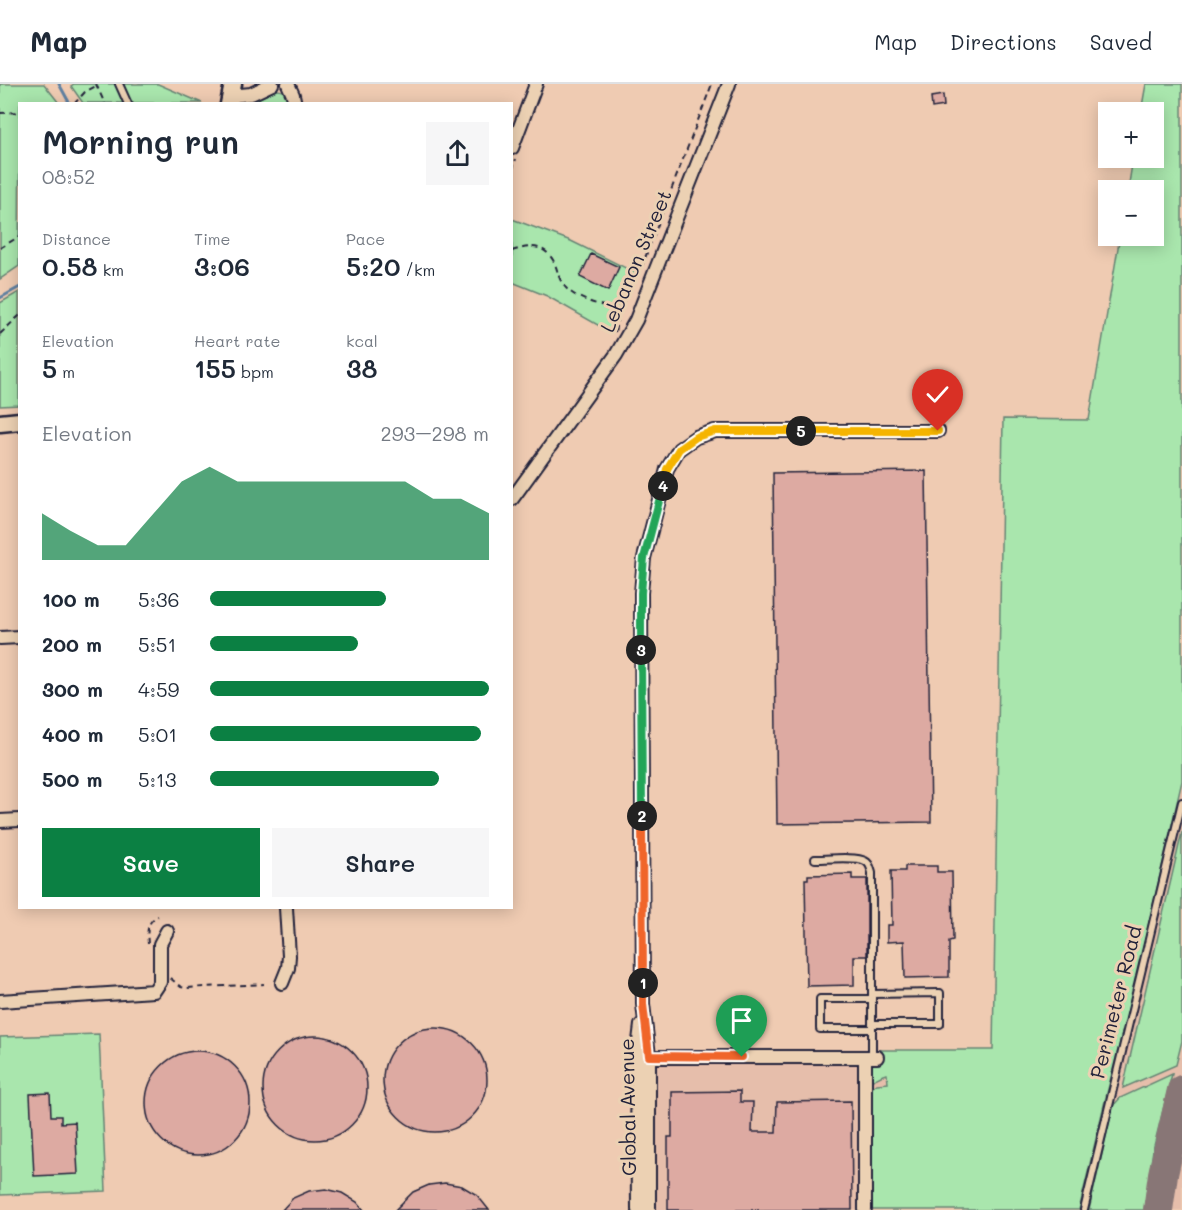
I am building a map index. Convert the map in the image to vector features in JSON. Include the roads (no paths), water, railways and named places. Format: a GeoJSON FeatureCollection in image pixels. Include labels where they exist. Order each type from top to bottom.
{"type":"FeatureCollection","features":[{"type":"Feature","properties":{"kind":"main road"},"geometry":{"type":"LineString","coordinates":[[0,423],[18,421]]}},
{"type":"Feature","properties":{"kind":"street"},"geometry":{"type":"LineString","coordinates":[[230,94],[251,94],[272,84]]}},
{"type":"Feature","properties":{"kind":"street"},"geometry":{"type":"LineString","coordinates":[[288,84],[295,102]]}},
{"type":"Feature","properties":{"kind":"street"},"geometry":{"type":"LineString","coordinates":[[513,145],[536,84]]}},
{"type":"Feature","properties":{"kind":"street","name":"Lebanon Street"},"geometry":{"type":"LineString","coordinates":[[513,498],[626,339],[643,302],[729,84]]}},
{"type":"Feature","properties":{"kind":"street","name":"Global Avenue"},"geometry":{"type":"LineString","coordinates":[[638,1210],[643,1057],[641,593],[644,558],[667,469],[679,449],[696,437],[715,431],[938,431]]}},
{"type":"Feature","properties":{"kind":"street"},"geometry":{"type":"LineString","coordinates":[[0,638],[18,637]]}},
{"type":"Feature","properties":{"kind":"street"},"geometry":{"type":"LineString","coordinates":[[0,821],[18,820]]}},
{"type":"Feature","properties":{"kind":"street"},"geometry":{"type":"LineString","coordinates":[[282,983],[288,968],[289,956],[286,909]]}},
{"type":"Feature","properties":{"kind":"street"},"geometry":{"type":"LineString","coordinates":[[0,1001],[154,991],[161,978],[160,944],[167,932]]}},
{"type":"Feature","properties":{"kind":"street"},"geometry":{"type":"LineString","coordinates":[[643,1057],[871,1057],[865,1210]]}},
{"type":"Feature","properties":{"kind":"street","name":"Global Avenue"},"geometry":{"type":"LineString","coordinates":[[643,1057],[649,1210]]}},
{"type":"Feature","properties":{"kind":"lane"},"geometry":{"type":"LineString","coordinates":[[119,84],[127,102]]}},
{"type":"Feature","properties":{"kind":"lane","name":"Perimeter Road"},"geometry":{"type":"LineString","coordinates":[[1083,1210],[1182,802]]}},
{"type":"Feature","properties":{"kind":"lane"},"geometry":{"type":"LineString","coordinates":[[815,859],[858,858],[866,861],[873,873],[871,1057]]}},
{"type":"Feature","properties":{"kind":"lane"},"geometry":{"type":"LineString","coordinates":[[940,993],[940,1023],[872,1026],[820,1029],[820,999],[940,993]]}},
{"type":"Feature","properties":{"kind":"waterway"},"geometry":{"type":"LineString","coordinates":[[59,84],[69,102]]}},
{"type":"Feature","properties":{"kind":"waterway"},"geometry":{"type":"LineString","coordinates":[[0,298],[18,288]]}}]}
